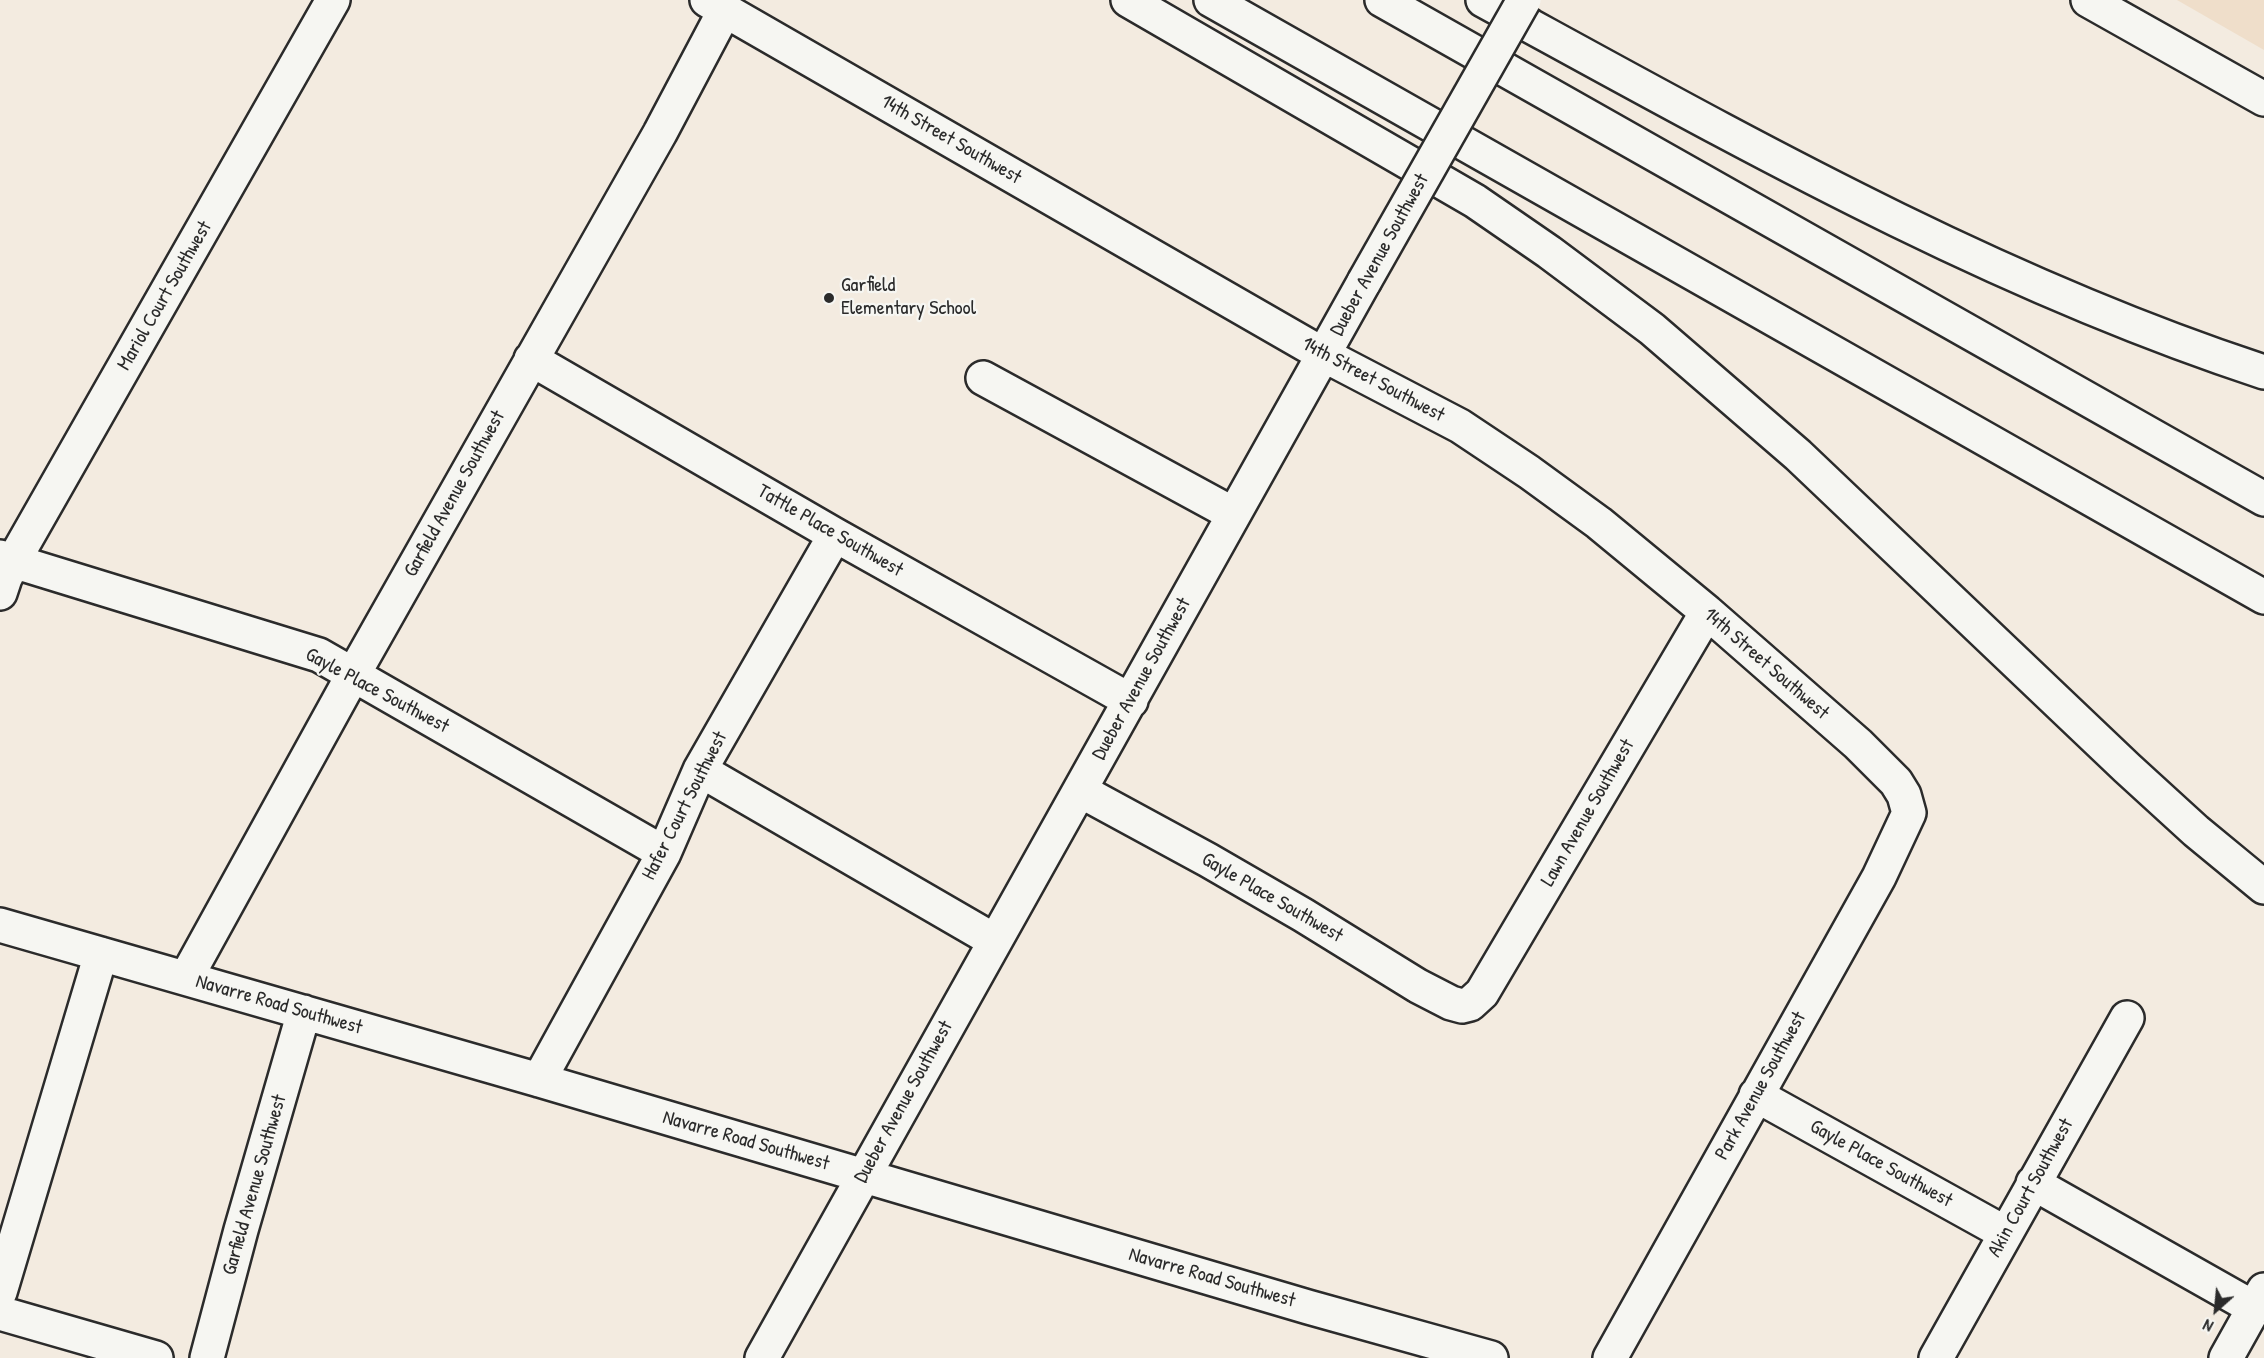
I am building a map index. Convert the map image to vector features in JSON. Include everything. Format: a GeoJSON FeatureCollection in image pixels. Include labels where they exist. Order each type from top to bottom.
{"type":"FeatureCollection","features":[{"type":"Feature","properties":{"kind":"main road","name":"Mariol Court Southwest"},"geometry":{"type":"LineString","coordinates":[[0,593],[5,578],[7,559],[333,0]]}},
{"type":"Feature","properties":{"kind":"main road"},"geometry":{"type":"LineString","coordinates":[[1128,0],[1475,201],[1549,252],[1652,329],[1789,447],[2127,768],[2196,831],[2264,887]]}},
{"type":"Feature","properties":{"kind":"main road"},"geometry":{"type":"LineString","coordinates":[[1211,0],[2264,597]]}},
{"type":"Feature","properties":{"kind":"main road"},"geometry":{"type":"LineString","coordinates":[[1382,0],[2264,499]]}},
{"type":"Feature","properties":{"kind":"main road"},"geometry":{"type":"LineString","coordinates":[[1483,0],[1727,133],[1883,212],[2059,294],[2148,331],[2264,372]]}},
{"type":"Feature","properties":{"kind":"main road","name":"Dueber Avenue Southwest"},"geometry":{"type":"LineString","coordinates":[[762,1358],[1131,701],[1233,514],[1524,0]]}},
{"type":"Feature","properties":{"kind":"main road"},"geometry":{"type":"LineString","coordinates":[[2088,0],[2264,99]]}},
{"type":"Feature","properties":{"kind":"main road","name":"14th Street Southwest"},"geometry":{"type":"LineString","coordinates":[[716,5],[1324,355],[1460,426],[1529,472],[1599,523],[1707,612],[1866,752],[1896,782],[1904,795],[1909,813]]}},
{"type":"Feature","properties":{"kind":"main road","name":"Garfield Avenue Southwest"},"geometry":{"type":"LineString","coordinates":[[186,978],[353,675],[660,132],[716,5]]}},
{"type":"Feature","properties":{"kind":"main road","name":"Tattle Place Southwest"},"geometry":{"type":"LineString","coordinates":[[531,358],[835,535],[1131,701]]}},
{"type":"Feature","properties":{"kind":"main road"},"geometry":{"type":"LineString","coordinates":[[983,378],[1233,514]]}},
{"type":"Feature","properties":{"kind":"main road","name":"Hafer Court Southwest"},"geometry":{"type":"LineString","coordinates":[[539,1080],[664,853],[700,770],[835,535]]}},
{"type":"Feature","properties":{"kind":"main road","name":"Gayle Place Southwest"},"geometry":{"type":"LineString","coordinates":[[7,559],[319,655],[664,853]]}},
{"type":"Feature","properties":{"kind":"main road","name":"Lawn Avenue Southwest"},"geometry":{"type":"LineString","coordinates":[[1462,1006],[1470,1004],[1482,993],[1707,612]]}},
{"type":"Feature","properties":{"kind":"main road"},"geometry":{"type":"LineString","coordinates":[[700,770],[995,941]]}},
{"type":"Feature","properties":{"kind":"main road","name":"Gayle Place Southwest"},"geometry":{"type":"LineString","coordinates":[[1080,791],[1227,871],[1418,986],[1451,1003],[1462,1006]]}},
{"type":"Feature","properties":{"kind":"main road","name":"Park Avenue Southwest"},"geometry":{"type":"LineString","coordinates":[[1610,1358],[1879,878],[1909,813]]}},
{"type":"Feature","properties":{"kind":"main road","name":"Navarre Road Southwest"},"geometry":{"type":"LineString","coordinates":[[0,925],[539,1080],[1308,1307],[1491,1358]]}},
{"type":"Feature","properties":{"kind":"main road"},"geometry":{"type":"LineString","coordinates":[[0,1292],[101,954]]}},
{"type":"Feature","properties":{"kind":"main road","name":"Garfield Avenue Southwest"},"geometry":{"type":"LineString","coordinates":[[207,1358],[241,1230],[304,1012]]}},
{"type":"Feature","properties":{"kind":"main road","name":"Akin Court Southwest"},"geometry":{"type":"LineString","coordinates":[[1936,1358],[2127,1018]]}},
{"type":"Feature","properties":{"kind":"main road","name":"Gayle Place Southwest"},"geometry":{"type":"LineString","coordinates":[[1756,1095],[2005,1233]]}},
{"type":"Feature","properties":{"kind":"main road"},"geometry":{"type":"LineString","coordinates":[[2033,1183],[2259,1299],[2226,1358]]}},
{"type":"Feature","properties":{"kind":"main road"},"geometry":{"type":"LineString","coordinates":[[0,1313],[156,1358]]}},
{"type":"Feature","properties":{"kind":"shaded area"},"geometry":{"type":"Polygon","coordinates":[[[2177,0],[2264,0],[2264,50],[2177,0]]]}},
{"type":"Feature","properties":{"kind":"place","name":"Garfield Elementary School"},"geometry":{"type":"Point","coordinates":[829,298]}}]}
